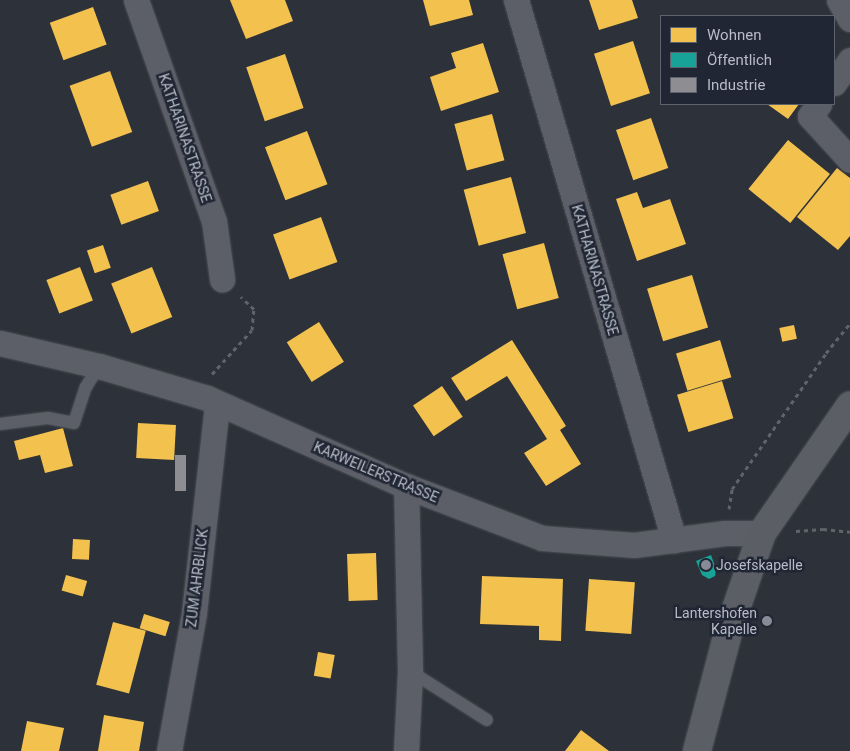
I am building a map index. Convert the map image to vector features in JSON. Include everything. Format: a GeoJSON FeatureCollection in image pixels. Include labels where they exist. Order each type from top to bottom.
{"type":"FeatureCollection","features":[{"type":"Feature","properties":{"kind":"main road"},"geometry":{"type":"LineString","coordinates":[[697,751],[729,629],[762,533],[850,406]]}},
{"type":"Feature","properties":{"kind":"street","name":"KATHARINASTRASSE"},"geometry":{"type":"LineString","coordinates":[[136,0],[214,222],[222,279]]}},
{"type":"Feature","properties":{"kind":"street","name":"KATHARINASTRASSE"},"geometry":{"type":"LineString","coordinates":[[516,0],[674,540]]}},
{"type":"Feature","properties":{"kind":"street"},"geometry":{"type":"LineString","coordinates":[[839,0],[850,19]]}},
{"type":"Feature","properties":{"kind":"street"},"geometry":{"type":"LineString","coordinates":[[835,82],[850,60]]}},
{"type":"Feature","properties":{"kind":"street"},"geometry":{"type":"LineString","coordinates":[[818,105],[810,116],[850,160]]}},
{"type":"Feature","properties":{"kind":"street","name":"KARWEILERSTRASSE"},"geometry":{"type":"LineString","coordinates":[[0,343],[99,366],[212,400],[406,486],[542,538],[634,545],[725,533],[762,533]]}},
{"type":"Feature","properties":{"kind":"street","name":"ZUM AHRBLICK"},"geometry":{"type":"LineString","coordinates":[[169,751],[194,612],[212,400]]}},
{"type":"Feature","properties":{"kind":"street"},"geometry":{"type":"LineString","coordinates":[[406,486],[410,671],[406,751]]}},
{"type":"Feature","properties":{"kind":"lane"},"geometry":{"type":"LineString","coordinates":[[0,424],[48,418],[74,423],[86,387],[99,366]]}},
{"type":"Feature","properties":{"kind":"lane"},"geometry":{"type":"LineString","coordinates":[[410,671],[487,720]]}},
{"type":"Feature","properties":{"kind":"path"},"geometry":{"type":"LineString","coordinates":[[212,400],[213,370],[252,330],[254,309],[222,279]]}},
{"type":"Feature","properties":{"kind":"path"},"geometry":{"type":"LineString","coordinates":[[725,533],[732,489],[826,353],[850,323]]}},
{"type":"Feature","properties":{"kind":"path"},"geometry":{"type":"LineString","coordinates":[[762,533],[823,529],[850,532]]}},
{"type":"Feature","properties":{"kind":"building: Wohnen"},"geometry":{"type":"Polygon","coordinates":[[[230,0],[285,0],[293,21],[246,39],[230,0]]]}},
{"type":"Feature","properties":{"kind":"building: Wohnen"},"geometry":{"type":"Polygon","coordinates":[[[423,0],[469,0],[473,15],[430,26],[423,0]]]}},
{"type":"Feature","properties":{"kind":"building: Wohnen"},"geometry":{"type":"Polygon","coordinates":[[[589,0],[632,0],[638,18],[599,30],[589,0]]]}},
{"type":"Feature","properties":{"kind":"building: Wohnen"},"geometry":{"type":"Polygon","coordinates":[[[93,7],[107,45],[63,60],[50,23],[93,7]]]}},
{"type":"Feature","properties":{"kind":"building: Wohnen"},"geometry":{"type":"Polygon","coordinates":[[[633,41],[650,93],[611,106],[594,54],[633,41]]]}},
{"type":"Feature","properties":{"kind":"building: Wohnen"},"geometry":{"type":"Polygon","coordinates":[[[483,43],[499,92],[441,111],[430,77],[456,68],[451,53],[483,43]]]}},
{"type":"Feature","properties":{"kind":"building: Wohnen"},"geometry":{"type":"Polygon","coordinates":[[[285,54],[304,108],[265,121],[246,67],[285,54]]]}},
{"type":"Feature","properties":{"kind":"building: Wohnen"},"geometry":{"type":"Polygon","coordinates":[[[110,71],[132,132],[92,147],[70,86],[110,71]]]}},
{"type":"Feature","properties":{"kind":"building: Wohnen"},"geometry":{"type":"Polygon","coordinates":[[[768,105],[798,105],[788,119],[768,105]]]}},
{"type":"Feature","properties":{"kind":"building: Wohnen"},"geometry":{"type":"Polygon","coordinates":[[[492,114],[504,160],[467,170],[454,124],[492,114]]]}},
{"type":"Feature","properties":{"kind":"building: Wohnen"},"geometry":{"type":"Polygon","coordinates":[[[651,118],[668,168],[633,180],[616,130],[651,118]]]}},
{"type":"Feature","properties":{"kind":"building: Wohnen"},"geometry":{"type":"Polygon","coordinates":[[[307,131],[327,184],[285,200],[265,147],[307,131]]]}},
{"type":"Feature","properties":{"kind":"building: Wohnen"},"geometry":{"type":"Polygon","coordinates":[[[788,140],[830,174],[790,223],[748,189],[788,140]]]}},
{"type":"Feature","properties":{"kind":"building: Wohnen"},"geometry":{"type":"Polygon","coordinates":[[[837,168],[850,178],[850,236],[838,250],[797,217],[837,168]]]}},
{"type":"Feature","properties":{"kind":"building: Wohnen"},"geometry":{"type":"Polygon","coordinates":[[[511,177],[526,233],[479,246],[464,190],[511,177]]]}},
{"type":"Feature","properties":{"kind":"building: Wohnen"},"geometry":{"type":"Polygon","coordinates":[[[148,181],[159,211],[121,225],[110,195],[148,181]]]}},
{"type":"Feature","properties":{"kind":"building: Wohnen"},"geometry":{"type":"Polygon","coordinates":[[[637,192],[643,208],[670,199],[686,244],[637,261],[616,199],[637,192]]]}},
{"type":"Feature","properties":{"kind":"building: Wohnen"},"geometry":{"type":"Polygon","coordinates":[[[321,217],[337,262],[289,280],[273,234],[321,217]]]}},
{"type":"Feature","properties":{"kind":"building: Wohnen"},"geometry":{"type":"Polygon","coordinates":[[[544,243],[559,298],[517,309],[502,254],[544,243]]]}},
{"type":"Feature","properties":{"kind":"building: Wohnen"},"geometry":{"type":"Polygon","coordinates":[[[103,245],[111,268],[95,273],[87,251],[103,245]]]}},
{"type":"Feature","properties":{"kind":"building: Wohnen"},"geometry":{"type":"Polygon","coordinates":[[[80,267],[93,301],[59,314],[46,280],[80,267]]]}},
{"type":"Feature","properties":{"kind":"building: Wohnen"},"geometry":{"type":"Polygon","coordinates":[[[152,267],[172,317],[131,334],[111,283],[152,267]]]}},
{"type":"Feature","properties":{"kind":"building: Wohnen"},"geometry":{"type":"Polygon","coordinates":[[[692,275],[708,328],[663,341],[647,289],[692,275]]]}},
{"type":"Feature","properties":{"kind":"building: Wohnen"},"geometry":{"type":"Polygon","coordinates":[[[319,322],[344,362],[312,382],[287,342],[319,322]]]}},
{"type":"Feature","properties":{"kind":"building: Wohnen"},"geometry":{"type":"Polygon","coordinates":[[[794,325],[797,339],[782,342],[779,328],[794,325]]]}},
{"type":"Feature","properties":{"kind":"building: Wohnen"},"geometry":{"type":"Polygon","coordinates":[[[512,340],[566,426],[560,430],[581,464],[546,486],[524,453],[547,439],[507,376],[466,401],[451,378],[512,340]]]}},
{"type":"Feature","properties":{"kind":"building: Wohnen"},"geometry":{"type":"Polygon","coordinates":[[[720,340],[731,377],[687,391],[676,353],[720,340]]]}},
{"type":"Feature","properties":{"kind":"building: Wohnen"},"geometry":{"type":"Polygon","coordinates":[[[722,381],[733,418],[688,432],[677,395],[722,381]]]}},
{"type":"Feature","properties":{"kind":"building: Wohnen"},"geometry":{"type":"Polygon","coordinates":[[[442,386],[463,417],[434,436],[413,406],[442,386]]]}},
{"type":"Feature","properties":{"kind":"building: Wohnen"},"geometry":{"type":"Polygon","coordinates":[[[138,423],[176,425],[174,460],[136,458],[138,423]]]}},
{"type":"Feature","properties":{"kind":"building: Wohnen"},"geometry":{"type":"Polygon","coordinates":[[[63,428],[73,466],[45,473],[40,455],[19,460],[14,441],[63,428]]]}},
{"type":"Feature","properties":{"kind":"building: Wohnen"},"geometry":{"type":"Polygon","coordinates":[[[73,539],[90,540],[89,560],[72,559],[73,539]]]}},
{"type":"Feature","properties":{"kind":"building: Wohnen"},"geometry":{"type":"Polygon","coordinates":[[[376,553],[378,600],[349,601],[347,554],[376,553]]]}},
{"type":"Feature","properties":{"kind":"building: Wohnen"},"geometry":{"type":"Polygon","coordinates":[[[66,575],[87,581],[83,596],[62,590],[66,575]]]}},
{"type":"Feature","properties":{"kind":"building: Wohnen"},"geometry":{"type":"Polygon","coordinates":[[[482,576],[563,579],[561,641],[539,640],[539,626],[480,624],[482,576]]]}},
{"type":"Feature","properties":{"kind":"building: Wohnen"},"geometry":{"type":"Polygon","coordinates":[[[589,579],[635,582],[631,634],[585,631],[589,579]]]}},
{"type":"Feature","properties":{"kind":"building: Wohnen"},"geometry":{"type":"Polygon","coordinates":[[[144,614],[170,622],[165,636],[140,628],[144,614]]]}},
{"type":"Feature","properties":{"kind":"building: Wohnen"},"geometry":{"type":"Polygon","coordinates":[[[113,622],[146,631],[129,694],[96,685],[113,622]]]}},
{"type":"Feature","properties":{"kind":"building: Wohnen"},"geometry":{"type":"Polygon","coordinates":[[[318,652],[335,655],[331,679],[314,676],[318,652]]]}},
{"type":"Feature","properties":{"kind":"building: Wohnen"},"geometry":{"type":"Polygon","coordinates":[[[104,715],[144,722],[139,751],[98,751],[104,715]]]}},
{"type":"Feature","properties":{"kind":"building: Wohnen"},"geometry":{"type":"Polygon","coordinates":[[[27,721],[64,728],[59,751],[21,751],[27,721]]]}},
{"type":"Feature","properties":{"kind":"building: Wohnen"},"geometry":{"type":"Polygon","coordinates":[[[581,730],[609,751],[565,751],[581,730]]]}},
{"type":"Feature","properties":{"kind":"building: Öffentlich","name":"Josefskapelle"},"geometry":{"type":"Polygon","coordinates":[[[711,555],[716,569],[715,576],[709,579],[702,575],[696,561],[711,555]]]}},
{"type":"Feature","properties":{"kind":"building: Industrie"},"geometry":{"type":"Polygon","coordinates":[[[175,455],[186,455],[186,491],[175,491],[175,455]]]}},
{"type":"Feature","properties":{"kind":"place","name":"Josefskapelle"},"geometry":{"type":"Point","coordinates":[706,565]}},
{"type":"Feature","properties":{"kind":"place","name":"Lantershofen Kapelle"},"geometry":{"type":"Point","coordinates":[767,621]}}]}
